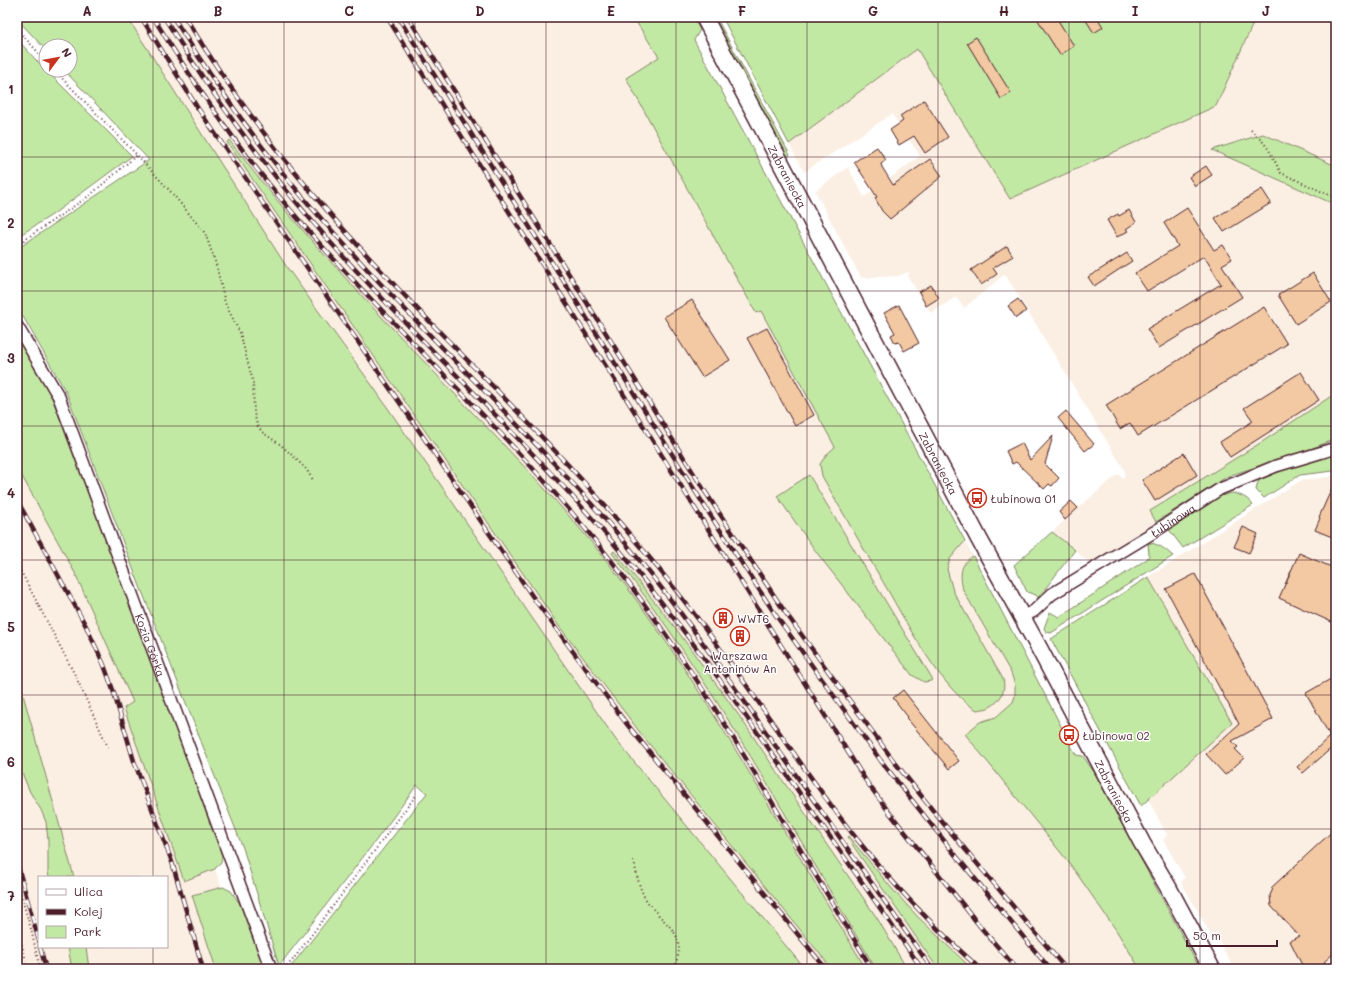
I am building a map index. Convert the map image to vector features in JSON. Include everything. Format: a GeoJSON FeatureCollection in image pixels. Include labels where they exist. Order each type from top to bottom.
{"type":"FeatureCollection","features":[{"type":"Feature","properties":{"kind":"main road","name":"Zabraniecka"},"geometry":{"type":"LineString","coordinates":[[704,17],[979,539],[1139,838],[1168,887],[1212,969]]}},
{"type":"Feature","properties":{"kind":"street","name":"Kozia Górka"},"geometry":{"type":"LineString","coordinates":[[17,326],[59,397],[271,969]]}},
{"type":"Feature","properties":{"kind":"street","name":"Łubinowa"},"geometry":{"type":"LineString","coordinates":[[1022,617],[1034,611],[1052,594],[1154,532],[1220,489],[1276,466],[1336,448]]}},
{"type":"Feature","properties":{"kind":"path"},"geometry":{"type":"LineString","coordinates":[[17,29],[38,52]]}},
{"type":"Feature","properties":{"kind":"path"},"geometry":{"type":"LineString","coordinates":[[62,78],[138,155],[205,233],[216,264],[224,303],[240,333],[253,382],[254,414],[257,425],[262,432],[294,456],[314,480]]}},
{"type":"Feature","properties":{"kind":"path"},"geometry":{"type":"LineString","coordinates":[[1251,130],[1269,150],[1280,173],[1336,198]]}},
{"type":"Feature","properties":{"kind":"path"},"geometry":{"type":"LineString","coordinates":[[17,245],[89,196],[138,155]]}},
{"type":"Feature","properties":{"kind":"path"},"geometry":{"type":"LineString","coordinates":[[17,564],[75,675],[108,747]]}},
{"type":"Feature","properties":{"kind":"path"},"geometry":{"type":"LineString","coordinates":[[284,969],[292,961],[417,794]]}},
{"type":"Feature","properties":{"kind":"path"},"geometry":{"type":"LineString","coordinates":[[634,861],[641,889],[649,905],[672,928],[677,938],[679,955],[674,969]]}},
{"type":"Feature","properties":{"kind":"path"},"geometry":{"type":"LineString","coordinates":[[17,882],[31,930],[40,969]]}},
{"type":"Feature","properties":{"kind":"path"},"geometry":{"type":"LineString","coordinates":[[17,925],[28,969]]}},
{"type":"Feature","properties":{"kind":"shaded area"},"geometry":{"type":"Polygon","coordinates":[[[127,17],[693,17],[700,30],[694,40],[973,556],[1076,755],[1083,756],[1094,772],[1200,969],[805,969],[616,740],[374,388],[288,269],[127,17]]]}},
{"type":"Feature","properties":{"kind":"shaded area"},"geometry":{"type":"Polygon","coordinates":[[[1256,17],[1336,17],[1336,166],[1263,134],[1212,150],[1336,205],[1336,393],[1262,442],[1150,511],[1156,522],[1090,563],[1052,532],[1118,474],[1123,479],[1125,471],[1005,274],[964,308],[956,297],[931,313],[908,277],[909,272],[898,276],[861,278],[815,191],[848,167],[864,197],[920,156],[892,114],[804,172],[789,144],[917,49],[1010,198],[1216,106],[1256,17]]]}},
{"type":"Feature","properties":{"kind":"shaded area"},"geometry":{"type":"Polygon","coordinates":[[[17,373],[177,769],[253,969],[17,969],[17,373]]]}},
{"type":"Feature","properties":{"kind":"shaded area"},"geometry":{"type":"Polygon","coordinates":[[[1334,476],[1336,477],[1336,969],[1234,969],[1218,939],[1214,940],[1181,882],[1185,878],[1163,840],[1167,835],[1148,799],[1231,723],[1148,577],[1300,481],[1334,476]]]}},
{"type":"Feature","properties":{"kind":"green space"},"geometry":{"type":"Polygon","coordinates":[[[17,17],[127,17],[288,269],[374,388],[616,740],[805,969],[289,969],[427,793],[417,785],[279,966],[243,848],[132,566],[67,394],[17,306],[17,249],[149,160],[72,78],[78,78],[78,38],[38,38],[38,41],[17,19],[17,17]]]}},
{"type":"Feature","properties":{"kind":"green space"},"geometry":{"type":"Polygon","coordinates":[[[633,17],[693,17],[700,30],[694,40],[965,541],[950,559],[947,569],[953,591],[1003,679],[1004,687],[1002,695],[994,705],[989,708],[977,710],[964,701],[938,672],[914,636],[822,476],[820,464],[827,454],[835,447],[761,311],[756,313],[626,78],[659,57],[633,17]]]}},
{"type":"Feature","properties":{"kind":"green space"},"geometry":{"type":"Polygon","coordinates":[[[712,17],[716,17],[790,155],[787,157],[712,17]]]}},
{"type":"Feature","properties":{"kind":"green space"},"geometry":{"type":"Polygon","coordinates":[[[722,17],[1256,17],[1216,106],[1010,199],[917,49],[789,144],[722,17]]]}},
{"type":"Feature","properties":{"kind":"green space"},"geometry":{"type":"Polygon","coordinates":[[[17,39],[38,62],[38,78],[54,78],[132,156],[52,215],[17,237],[17,39]]]}},
{"type":"Feature","properties":{"kind":"green space"},"geometry":{"type":"Polygon","coordinates":[[[1263,134],[1336,166],[1336,205],[1212,150],[1263,134]]]}},
{"type":"Feature","properties":{"kind":"green space"},"geometry":{"type":"Polygon","coordinates":[[[229,140],[286,211],[346,279],[506,447],[574,522],[606,560],[668,644],[725,732],[866,969],[832,969],[642,735],[559,626],[227,142],[229,140]]]}},
{"type":"Feature","properties":{"kind":"green space"},"geometry":{"type":"Polygon","coordinates":[[[17,337],[51,395],[223,852],[221,862],[215,869],[184,881],[124,708],[133,702],[75,573],[17,467],[17,337]]]}},
{"type":"Feature","properties":{"kind":"green space"},"geometry":{"type":"Polygon","coordinates":[[[1336,393],[1336,439],[1302,452],[1228,476],[1156,522],[1150,511],[1262,442],[1336,393]]]}},
{"type":"Feature","properties":{"kind":"green space"},"geometry":{"type":"Polygon","coordinates":[[[1336,453],[1336,472],[1333,471],[1300,475],[1264,498],[1256,490],[1258,482],[1261,479],[1318,456],[1336,453]]]}},
{"type":"Feature","properties":{"kind":"green space"},"geometry":{"type":"Polygon","coordinates":[[[809,475],[932,678],[931,681],[924,682],[912,675],[817,553],[777,496],[809,475]]]}},
{"type":"Feature","properties":{"kind":"green space"},"geometry":{"type":"Polygon","coordinates":[[[1232,493],[1244,497],[1253,505],[1183,548],[1167,527],[1217,497],[1232,493]]]}},
{"type":"Feature","properties":{"kind":"green space"},"geometry":{"type":"Polygon","coordinates":[[[1052,532],[1075,550],[1038,598],[1036,595],[1027,592],[1014,565],[1052,532]]]}},
{"type":"Feature","properties":{"kind":"green space"},"geometry":{"type":"Polygon","coordinates":[[[1148,543],[1158,545],[1173,556],[1051,633],[1046,632],[1044,628],[1050,612],[1059,617],[1147,559],[1149,555],[1148,543]]]}},
{"type":"Feature","properties":{"kind":"green space"},"geometry":{"type":"Polygon","coordinates":[[[614,551],[674,626],[740,717],[877,918],[907,969],[876,969],[751,756],[684,653],[649,602],[612,553],[614,551]]]}},
{"type":"Feature","properties":{"kind":"green space"},"geometry":{"type":"Polygon","coordinates":[[[973,556],[1076,755],[1083,756],[1094,772],[1200,969],[1140,969],[1116,930],[1070,864],[965,734],[980,722],[996,717],[1013,702],[1015,696],[1015,685],[1011,673],[963,590],[961,575],[963,567],[968,559],[973,556]]]}},
{"type":"Feature","properties":{"kind":"green space"},"geometry":{"type":"Polygon","coordinates":[[[1148,577],[1232,723],[1141,806],[1051,639],[1148,577]]]}},
{"type":"Feature","properties":{"kind":"green space"},"geometry":{"type":"Polygon","coordinates":[[[17,673],[74,876],[49,876],[46,822],[41,810],[30,792],[19,766],[17,673]]]}},
{"type":"Feature","properties":{"kind":"green space"},"geometry":{"type":"Polygon","coordinates":[[[848,836],[917,916],[972,969],[938,969],[847,837],[848,836]]]}},
{"type":"Feature","properties":{"kind":"green space"},"geometry":{"type":"Polygon","coordinates":[[[223,887],[231,891],[240,904],[266,969],[216,969],[192,895],[223,887]]]}},
{"type":"Feature","properties":{"kind":"green space"},"geometry":{"type":"Polygon","coordinates":[[[68,948],[86,948],[89,969],[72,969],[68,948]]]}},
{"type":"Feature","properties":{"kind":"building"},"geometry":{"type":"Polygon","coordinates":[[[1036,17],[1056,17],[1074,46],[1060,55],[1036,17]]]}},
{"type":"Feature","properties":{"kind":"building"},"geometry":{"type":"Polygon","coordinates":[[[1084,17],[1097,17],[1103,27],[1094,33],[1084,17]]]}},
{"type":"Feature","properties":{"kind":"building"},"geometry":{"type":"Polygon","coordinates":[[[976,37],[1011,93],[1001,99],[967,43],[976,37]]]}},
{"type":"Feature","properties":{"kind":"building"},"geometry":{"type":"Polygon","coordinates":[[[924,100],[948,137],[925,153],[914,136],[899,145],[890,130],[903,121],[900,116],[924,100]]]}},
{"type":"Feature","properties":{"kind":"building"},"geometry":{"type":"Polygon","coordinates":[[[877,147],[886,160],[881,164],[893,185],[930,159],[942,176],[890,219],[882,211],[875,198],[877,197],[854,162],[877,147]]]}},
{"type":"Feature","properties":{"kind":"building"},"geometry":{"type":"Polygon","coordinates":[[[1206,166],[1212,175],[1195,186],[1189,177],[1206,166]]]}},
{"type":"Feature","properties":{"kind":"building"},"geometry":{"type":"Polygon","coordinates":[[[1262,189],[1271,203],[1224,232],[1215,218],[1262,189]]]}},
{"type":"Feature","properties":{"kind":"building"},"geometry":{"type":"Polygon","coordinates":[[[1187,208],[1214,250],[1223,245],[1232,259],[1222,265],[1242,297],[1159,348],[1147,329],[1221,284],[1204,256],[1147,291],[1135,273],[1178,246],[1164,223],[1187,208]]]}},
{"type":"Feature","properties":{"kind":"building"},"geometry":{"type":"Polygon","coordinates":[[[1129,210],[1136,222],[1126,229],[1128,231],[1117,237],[1107,220],[1118,214],[1119,216],[1129,210]]]}},
{"type":"Feature","properties":{"kind":"building"},"geometry":{"type":"Polygon","coordinates":[[[1007,246],[1013,256],[993,268],[997,274],[981,285],[971,270],[1007,246]]]}},
{"type":"Feature","properties":{"kind":"building"},"geometry":{"type":"Polygon","coordinates":[[[1127,253],[1132,261],[1094,286],[1088,277],[1127,253]]]}},
{"type":"Feature","properties":{"kind":"building"},"geometry":{"type":"Polygon","coordinates":[[[1313,273],[1331,302],[1296,324],[1278,295],[1313,273]]]}},
{"type":"Feature","properties":{"kind":"building"},"geometry":{"type":"Polygon","coordinates":[[[931,285],[939,298],[926,306],[919,292],[931,285]]]}},
{"type":"Feature","properties":{"kind":"building"},"geometry":{"type":"Polygon","coordinates":[[[1018,299],[1026,311],[1016,318],[1008,306],[1018,299]]]}},
{"type":"Feature","properties":{"kind":"building"},"geometry":{"type":"Polygon","coordinates":[[[692,300],[730,360],[702,377],[664,317],[692,300]]]}},
{"type":"Feature","properties":{"kind":"building"},"geometry":{"type":"Polygon","coordinates":[[[899,305],[919,343],[904,351],[899,342],[895,343],[891,335],[895,333],[884,313],[899,305]]]}},
{"type":"Feature","properties":{"kind":"building"},"geometry":{"type":"Polygon","coordinates":[[[1264,307],[1287,344],[1138,436],[1130,423],[1120,429],[1106,405],[1264,307]]]}},
{"type":"Feature","properties":{"kind":"building"},"geometry":{"type":"Polygon","coordinates":[[[767,328],[814,415],[795,426],[747,338],[767,328]]]}},
{"type":"Feature","properties":{"kind":"building"},"geometry":{"type":"Polygon","coordinates":[[[1301,372],[1319,400],[1230,457],[1220,442],[1253,421],[1244,408],[1301,372]]]}},
{"type":"Feature","properties":{"kind":"building"},"geometry":{"type":"Polygon","coordinates":[[[1066,411],[1094,444],[1085,451],[1058,418],[1066,411]]]}},
{"type":"Feature","properties":{"kind":"building"},"geometry":{"type":"Polygon","coordinates":[[[1053,436],[1045,464],[1059,478],[1052,486],[1049,484],[1044,489],[1016,462],[1012,464],[1006,451],[1022,443],[1030,460],[1053,436]]]}},
{"type":"Feature","properties":{"kind":"building"},"geometry":{"type":"Polygon","coordinates":[[[1184,453],[1197,475],[1155,501],[1142,480],[1184,453]]]}},
{"type":"Feature","properties":{"kind":"building"},"geometry":{"type":"Polygon","coordinates":[[[1336,479],[1336,529],[1332,537],[1315,530],[1320,518],[1319,517],[1336,479]]]}},
{"type":"Feature","properties":{"kind":"building"},"geometry":{"type":"Polygon","coordinates":[[[1071,501],[1078,508],[1065,520],[1059,512],[1071,501]]]}},
{"type":"Feature","properties":{"kind":"building"},"geometry":{"type":"Polygon","coordinates":[[[1243,527],[1258,534],[1249,553],[1234,547],[1243,527]]]}},
{"type":"Feature","properties":{"kind":"building"},"geometry":{"type":"Polygon","coordinates":[[[1299,553],[1336,569],[1336,624],[1279,598],[1299,553]]]}},
{"type":"Feature","properties":{"kind":"building"},"geometry":{"type":"Polygon","coordinates":[[[1195,574],[1273,719],[1232,741],[1238,747],[1235,749],[1244,758],[1225,775],[1206,754],[1239,724],[1166,589],[1195,574]]]}},
{"type":"Feature","properties":{"kind":"building"},"geometry":{"type":"Polygon","coordinates":[[[738,630],[745,639],[737,645],[730,636],[738,630]]]}},
{"type":"Feature","properties":{"kind":"building"},"geometry":{"type":"Polygon","coordinates":[[[1336,676],[1336,748],[1335,745],[1303,773],[1297,767],[1330,736],[1306,693],[1336,676]]]}},
{"type":"Feature","properties":{"kind":"building"},"geometry":{"type":"Polygon","coordinates":[[[903,690],[959,761],[949,769],[906,718],[908,717],[893,698],[903,690]]]}},
{"type":"Feature","properties":{"kind":"building"},"geometry":{"type":"Polygon","coordinates":[[[1336,828],[1336,951],[1324,962],[1331,969],[1304,969],[1290,941],[1299,936],[1271,906],[1270,895],[1273,889],[1271,888],[1336,828]]]}},
{"type":"Feature","properties":{"kind":"railway"},"geometry":{"type":"LineString","coordinates":[[141,17],[197,107],[537,603],[626,723],[826,969]]}},
{"type":"Feature","properties":{"kind":"railway"},"geometry":{"type":"LineString","coordinates":[[153,17],[219,118],[273,190],[364,292],[476,407],[548,485],[583,526],[638,596],[689,668],[713,705],[872,969]]}},
{"type":"Feature","properties":{"kind":"railway"},"geometry":{"type":"LineString","coordinates":[[164,17],[222,105],[264,162],[308,216],[397,314],[565,488],[652,590],[779,763],[922,969]]}},
{"type":"Feature","properties":{"kind":"railway"},"geometry":{"type":"LineString","coordinates":[[173,17],[236,111],[270,157],[306,201],[379,282],[530,438],[604,518],[650,573],[715,659],[932,969]]}},
{"type":"Feature","properties":{"kind":"railway"},"geometry":{"type":"LineString","coordinates":[[185,17],[245,108],[295,173],[351,238],[554,450],[632,537],[674,587],[713,639],[856,838],[915,906],[980,969]]}},
{"type":"Feature","properties":{"kind":"railway"},"geometry":{"type":"LineString","coordinates":[[387,17],[866,781],[983,930],[1017,969]]}},
{"type":"Feature","properties":{"kind":"railway"},"geometry":{"type":"LineString","coordinates":[[398,17],[709,513],[777,617],[881,761],[957,857],[1050,969]]}},
{"type":"Feature","properties":{"kind":"railway"},"geometry":{"type":"LineString","coordinates":[[408,17],[706,493],[785,612],[893,760],[938,817],[1066,969]]}},
{"type":"Feature","properties":{"kind":"railway"},"geometry":{"type":"LineString","coordinates":[[17,500],[86,626],[104,665],[134,761],[172,862],[203,969]]}},
{"type":"Feature","properties":{"kind":"railway"},"geometry":{"type":"LineString","coordinates":[[17,863],[38,937]]}},
{"type":"Feature","properties":{"kind":"railway"},"geometry":{"type":"LineString","coordinates":[[40,948],[46,969]]}},
{"type":"Feature","properties":{"kind":"place","name":"Łubinowa 01"},"geometry":{"type":"Point","coordinates":[977,498]}},
{"type":"Feature","properties":{"kind":"place","name":"WWT6"},"geometry":{"type":"Point","coordinates":[723,618]}},
{"type":"Feature","properties":{"kind":"place","name":"Warszawa Antoninów An"},"geometry":{"type":"Point","coordinates":[740,636]}},
{"type":"Feature","properties":{"kind":"place","name":"Łubinowa 02"},"geometry":{"type":"Point","coordinates":[1069,735]}}]}
